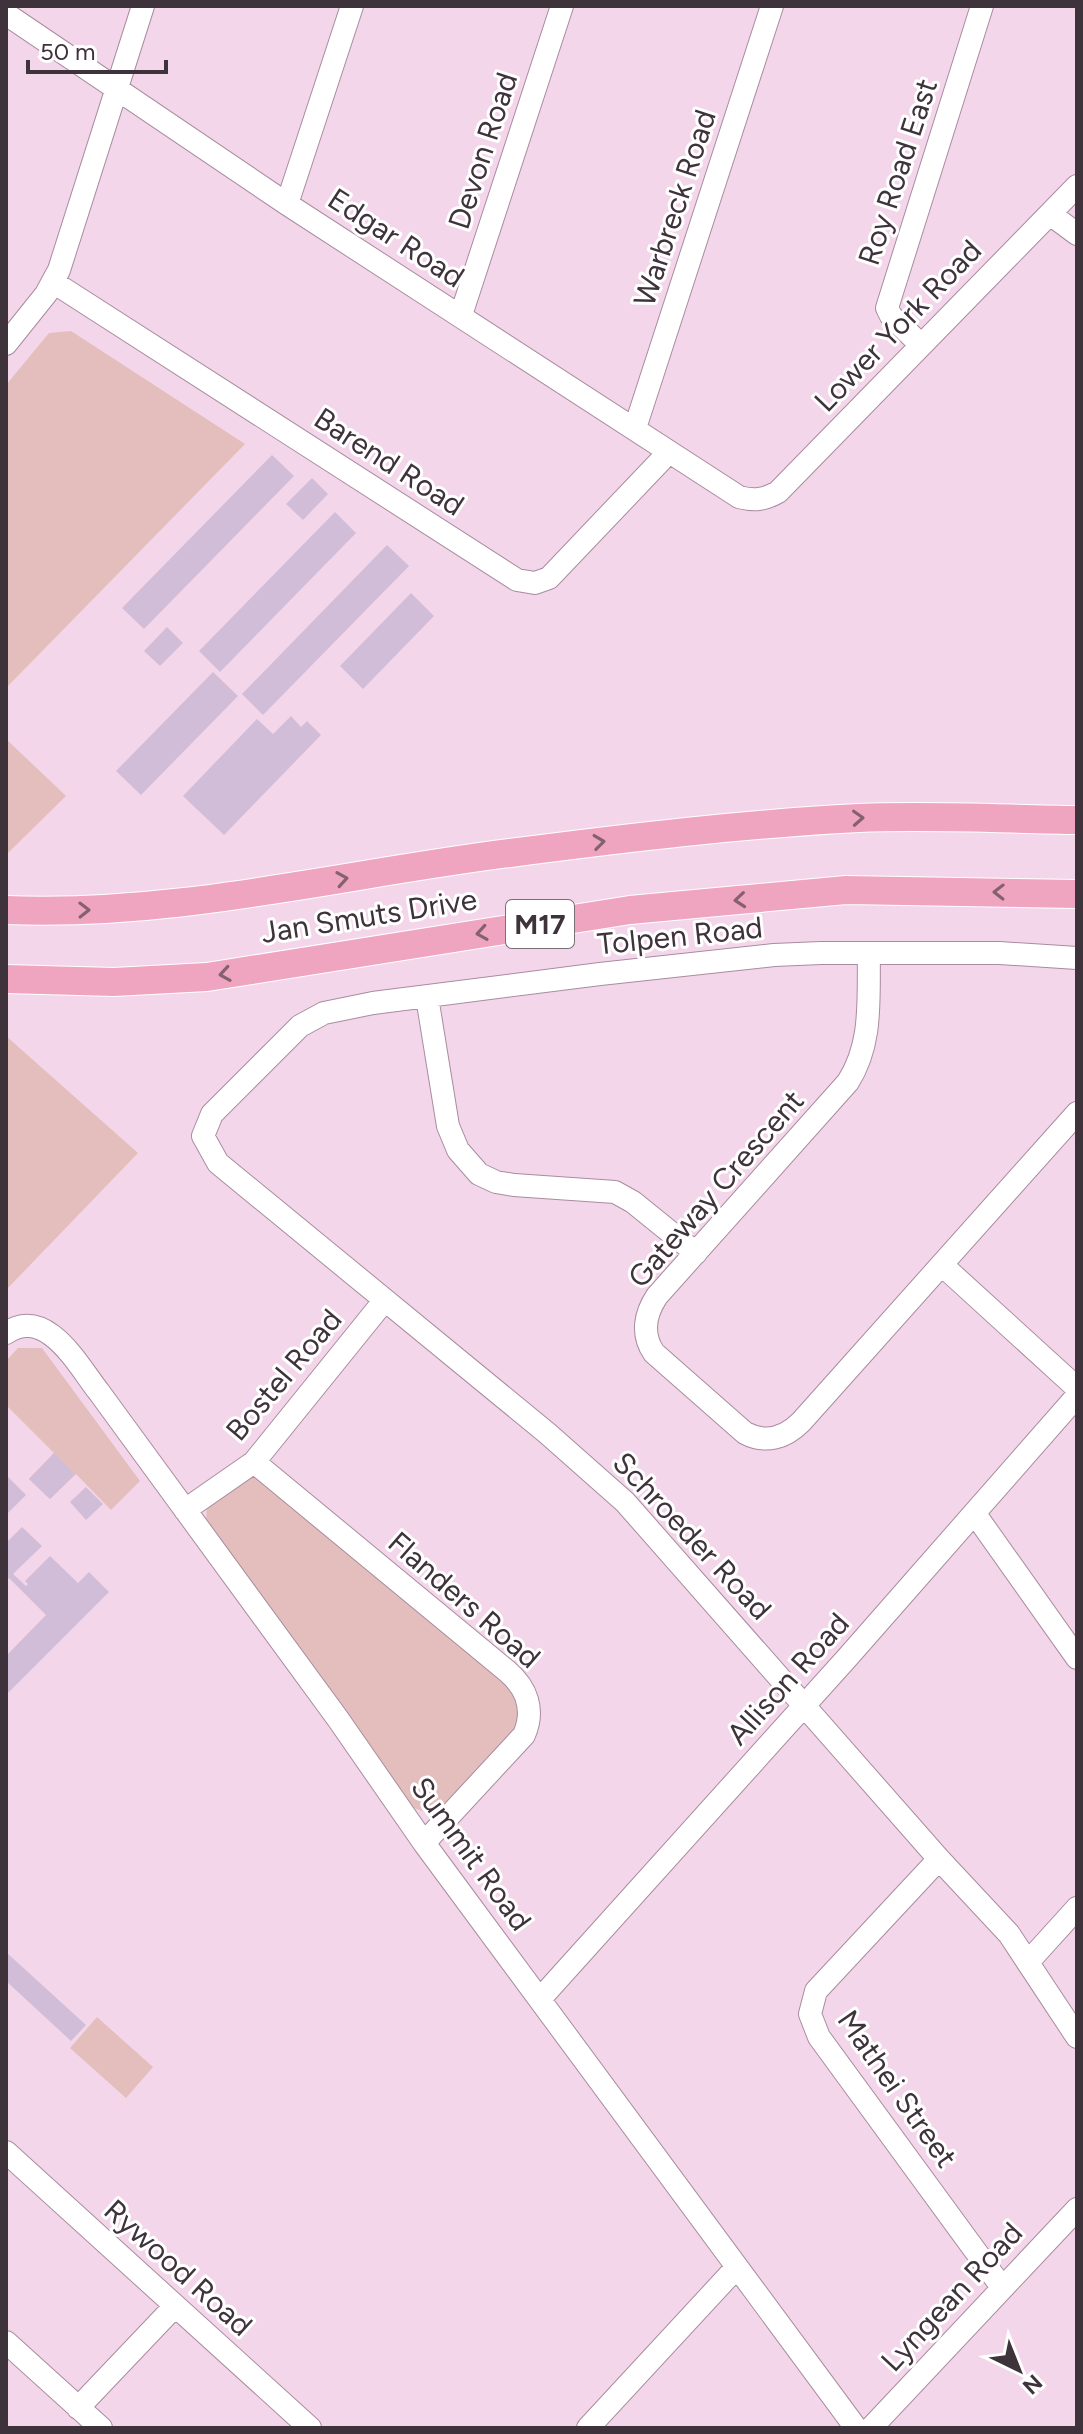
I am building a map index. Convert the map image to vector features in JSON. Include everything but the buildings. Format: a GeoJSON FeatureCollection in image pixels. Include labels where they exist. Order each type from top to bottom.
{"type":"FeatureCollection","features":[{"type":"Feature","properties":{"kind":"main road","name":"Jan Smuts Drive"},"geometry":{"type":"LineString","coordinates":[[6,910],[108,909],[181,904],[508,853],[747,825],[917,816],[1077,820]]}},
{"type":"Feature","properties":{"kind":"main road","name":"Jan Smuts Drive"},"geometry":{"type":"LineString","coordinates":[[6,979],[114,982],[207,977],[630,910],[846,890],[1077,894]]}},
{"type":"Feature","properties":{"kind":"street"},"geometry":{"type":"LineString","coordinates":[[6,344],[53,282],[143,6]]}},
{"type":"Feature","properties":{"kind":"street"},"geometry":{"type":"LineString","coordinates":[[287,204],[352,6]]}},
{"type":"Feature","properties":{"kind":"street","name":"Devon Road"},"geometry":{"type":"LineString","coordinates":[[461,315],[562,6]]}},
{"type":"Feature","properties":{"kind":"street","name":"Warbreck Road"},"geometry":{"type":"LineString","coordinates":[[635,428],[772,6]]}},
{"type":"Feature","properties":{"kind":"street","name":"Roy Road East"},"geometry":{"type":"LineString","coordinates":[[921,345],[891,316],[887,308],[982,6]]}},
{"type":"Feature","properties":{"kind":"street","name":"Edgar Road"},"geometry":{"type":"LineString","coordinates":[[6,14],[287,204],[669,452],[739,497],[758,500]]}},
{"type":"Feature","properties":{"kind":"street","name":"Lower York Road"},"geometry":{"type":"LineString","coordinates":[[758,500],[778,492],[1077,186]]}},
{"type":"Feature","properties":{"kind":"street"},"geometry":{"type":"LineString","coordinates":[[1050,214],[1077,234]]}},
{"type":"Feature","properties":{"kind":"street","name":"Barend Road"},"geometry":{"type":"LineString","coordinates":[[53,282],[517,580],[535,583],[549,578],[669,452]]}},
{"type":"Feature","properties":{"kind":"street","name":"Gateway Crescent"},"geometry":{"type":"LineString","coordinates":[[869,953],[868,1031],[857,1069],[652,1303],[646,1320],[648,1345],[664,1363],[745,1433],[765,1440],[787,1434],[801,1422],[1077,1113]]}},
{"type":"Feature","properties":{"kind":"street","name":"Tolpen Road"},"geometry":{"type":"LineString","coordinates":[[203,1136],[212,1114],[306,1021],[324,1013],[427,997],[774,955],[999,953],[1077,958]]}},
{"type":"Feature","properties":{"kind":"street"},"geometry":{"type":"LineString","coordinates":[[427,997],[448,1126],[458,1150],[479,1174],[496,1182],[514,1185],[615,1192],[633,1202],[696,1253]]}},
{"type":"Feature","properties":{"kind":"street","name":"Schroeder Road"},"geometry":{"type":"LineString","coordinates":[[203,1136],[218,1163],[600,1478],[635,1513],[939,1859],[1009,1934],[1077,2037]]}},
{"type":"Feature","properties":{"kind":"street"},"geometry":{"type":"LineString","coordinates":[[942,1265],[1077,1388]]}},
{"type":"Feature","properties":{"kind":"street","name":"Bostel Road"},"geometry":{"type":"LineString","coordinates":[[185,1510],[254,1462],[384,1301]]}},
{"type":"Feature","properties":{"kind":"street","name":"Summit Road"},"geometry":{"type":"LineString","coordinates":[[6,1333],[30,1325],[47,1331],[62,1345],[338,1719],[424,1843],[856,2428]]}},
{"type":"Feature","properties":{"kind":"street","name":"Allison Road"},"geometry":{"type":"LineString","coordinates":[[540,1999],[1077,1396]]}},
{"type":"Feature","properties":{"kind":"street","name":"Flanders Road"},"geometry":{"type":"LineString","coordinates":[[254,1462],[507,1671],[525,1692],[530,1712],[524,1735],[424,1843]]}},
{"type":"Feature","properties":{"kind":"street"},"geometry":{"type":"LineString","coordinates":[[975,1514],[1077,1658]]}},
{"type":"Feature","properties":{"kind":"street","name":"Mathei Street"},"geometry":{"type":"LineString","coordinates":[[939,1859],[816,1991],[810,2014],[819,2037],[1001,2286]]}},
{"type":"Feature","properties":{"kind":"street"},"geometry":{"type":"LineString","coordinates":[[1029,1961],[1077,1908]]}},
{"type":"Feature","properties":{"kind":"street","name":"Rywood Road"},"geometry":{"type":"LineString","coordinates":[[6,2152],[310,2428]]}},
{"type":"Feature","properties":{"kind":"street","name":"Lyngean Road"},"geometry":{"type":"LineString","coordinates":[[871,2428],[1001,2286],[1077,2209]]}},
{"type":"Feature","properties":{"kind":"street"},"geometry":{"type":"LineString","coordinates":[[588,2428],[736,2268]]}},
{"type":"Feature","properties":{"kind":"street"},"geometry":{"type":"LineString","coordinates":[[78,2408],[175,2306]]}},
{"type":"Feature","properties":{"kind":"street"},"geometry":{"type":"LineString","coordinates":[[6,2342],[101,2428]]}},
{"type":"Feature","properties":{"kind":"shaded area"},"geometry":{"type":"Polygon","coordinates":[[[71,331],[245,444],[6,688],[6,385],[49,333],[71,331]]]}},
{"type":"Feature","properties":{"kind":"shaded area"},"geometry":{"type":"Polygon","coordinates":[[[6,739],[66,796],[8,853],[6,853],[6,739]]]}},
{"type":"Feature","properties":{"kind":"shaded area"},"geometry":{"type":"Polygon","coordinates":[[[6,1036],[138,1153],[6,1290],[6,1036]]]}},
{"type":"Feature","properties":{"kind":"shaded area"},"geometry":{"type":"Polygon","coordinates":[[[18,1348],[42,1348],[140,1481],[111,1510],[76,1474],[50,1499],[29,1479],[54,1453],[6,1405],[6,1361],[18,1348]]]}},
{"type":"Feature","properties":{"kind":"shaded area"},"geometry":{"type":"Polygon","coordinates":[[[247,1476],[255,1476],[510,1684],[521,1704],[517,1728],[443,1810],[431,1814],[414,1808],[297,1645],[210,1531],[206,1520],[207,1507],[247,1476]]]}},
{"type":"Feature","properties":{"kind":"shaded area"},"geometry":{"type":"Polygon","coordinates":[[[97,2017],[153,2067],[126,2098],[70,2048],[97,2017]]]}}]}
